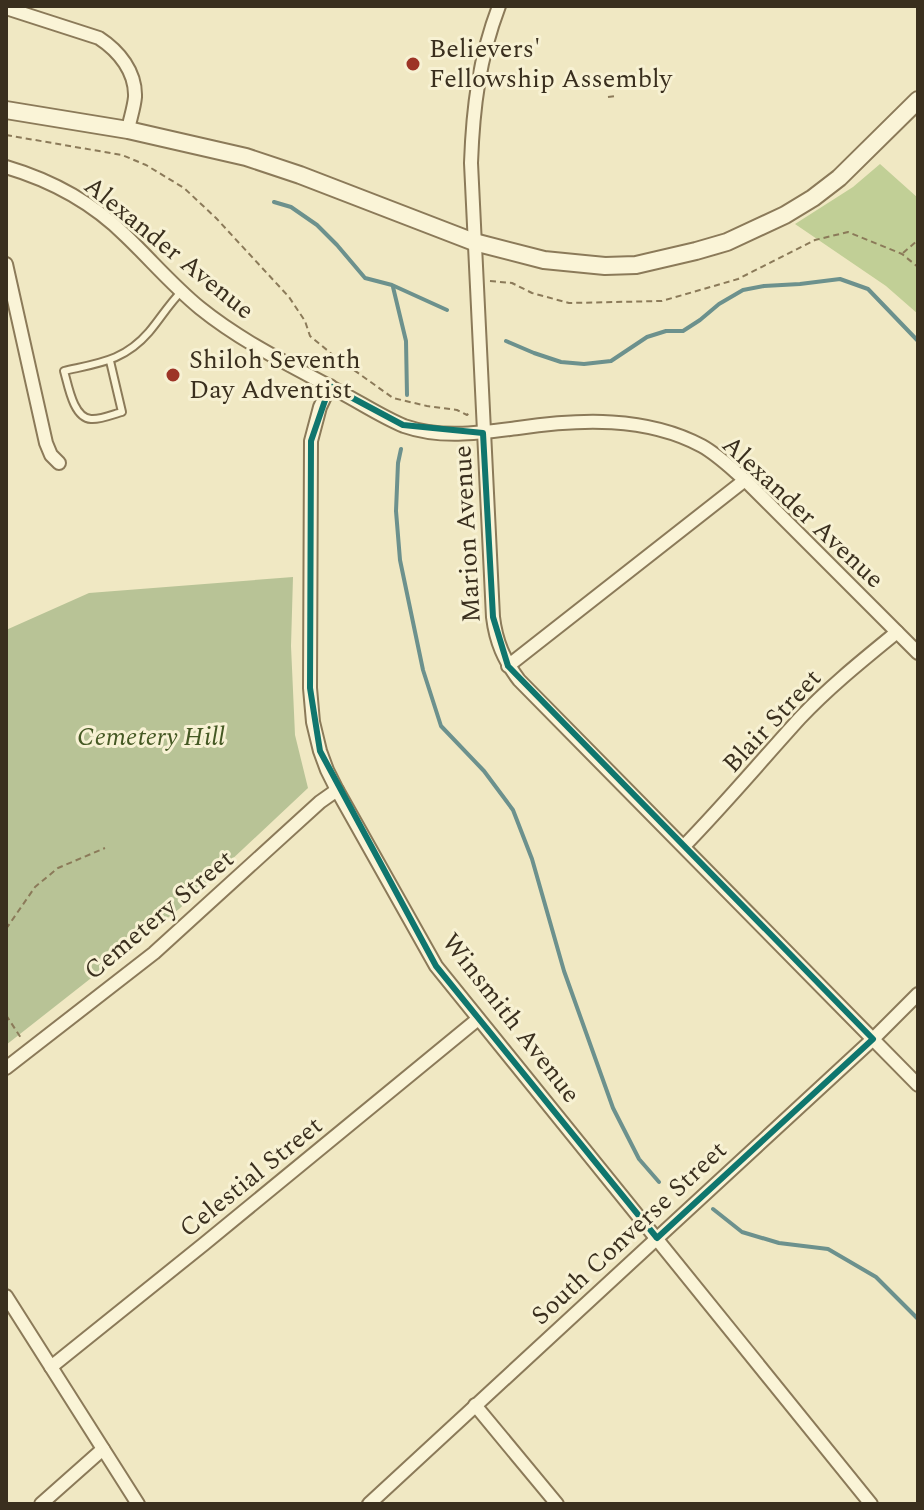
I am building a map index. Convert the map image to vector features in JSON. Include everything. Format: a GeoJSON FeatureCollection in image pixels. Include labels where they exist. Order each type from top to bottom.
{"type":"FeatureCollection","features":[{"type":"Feature","properties":{"kind":"street","name":"Marion Avenue"},"geometry":{"type":"LineString","coordinates":[[499,6],[479,72],[471,163],[483,433],[497,643],[519,680],[918,1085]]}},
{"type":"Feature","properties":{"kind":"street"},"geometry":{"type":"LineString","coordinates":[[6,8],[99,38],[113,46],[131,74],[135,96],[128,130]]}},
{"type":"Feature","properties":{"kind":"street"},"geometry":{"type":"LineString","coordinates":[[6,110],[205,146],[300,175],[474,242],[544,260],[605,266],[636,265],[727,242],[785,215],[839,178],[918,100]]}},
{"type":"Feature","properties":{"kind":"street","name":"Alexander Avenue"},"geometry":{"type":"LineString","coordinates":[[6,167],[53,186],[100,214],[125,234],[181,292],[222,324],[403,425],[440,433],[483,433],[586,421],[641,426],[682,437],[703,447],[745,480],[918,653]]}},
{"type":"Feature","properties":{"kind":"street"},"geometry":{"type":"LineString","coordinates":[[6,264],[46,443],[59,463]]}},
{"type":"Feature","properties":{"kind":"street","name":"Winsmith Avenue"},"geometry":{"type":"LineString","coordinates":[[324,383],[311,441],[310,688],[320,751],[337,790],[436,966],[871,1504]]}},
{"type":"Feature","properties":{"kind":"street"},"geometry":{"type":"LineString","coordinates":[[508,666],[745,480]]}},
{"type":"Feature","properties":{"kind":"street","name":"Blair Street"},"geometry":{"type":"LineString","coordinates":[[684,846],[800,718],[897,632]]}},
{"type":"Feature","properties":{"kind":"street","name":"Cemetery Street"},"geometry":{"type":"LineString","coordinates":[[6,1068],[154,953],[337,790]]}},
{"type":"Feature","properties":{"kind":"street","name":"South Converse Street"},"geometry":{"type":"LineString","coordinates":[[369,1504],[918,994]]}},
{"type":"Feature","properties":{"kind":"street","name":"Celestial Street"},"geometry":{"type":"LineString","coordinates":[[51,1367],[478,1019]]}},
{"type":"Feature","properties":{"kind":"street"},"geometry":{"type":"LineString","coordinates":[[6,1296],[138,1504]]}},
{"type":"Feature","properties":{"kind":"street"},"geometry":{"type":"LineString","coordinates":[[475,1405],[557,1504]]}},
{"type":"Feature","properties":{"kind":"street"},"geometry":{"type":"LineString","coordinates":[[41,1504],[103,1449]]}},
{"type":"Feature","properties":{"kind":"lane"},"geometry":{"type":"LineString","coordinates":[[110,361],[122,412],[92,419],[85,417],[72,400],[64,371],[110,361],[130,351],[181,292]]}},
{"type":"Feature","properties":{"kind":"path"},"geometry":{"type":"LineString","coordinates":[[608,97],[616,96]]}},
{"type":"Feature","properties":{"kind":"path"},"geometry":{"type":"LineString","coordinates":[[6,135],[122,155],[146,165],[184,188],[289,297],[305,321],[310,336],[333,355],[393,398],[457,410],[467,415]]}},
{"type":"Feature","properties":{"kind":"path"},"geometry":{"type":"LineString","coordinates":[[489,281],[512,283],[532,293],[569,303],[662,301],[738,279],[815,240],[848,232],[902,254],[918,267]]}},
{"type":"Feature","properties":{"kind":"path"},"geometry":{"type":"LineString","coordinates":[[902,254],[918,240]]}},
{"type":"Feature","properties":{"kind":"path"},"geometry":{"type":"LineString","coordinates":[[324,383],[333,355]]}},
{"type":"Feature","properties":{"kind":"path"},"geometry":{"type":"LineString","coordinates":[[6,929],[35,887],[58,868],[105,848]]}},
{"type":"Feature","properties":{"kind":"path"},"geometry":{"type":"LineString","coordinates":[[6,1015],[21,1038]]}},
{"type":"Feature","properties":{"kind":"highlighted area"},"geometry":{"type":"Polygon","coordinates":[[[330,386],[403,425],[483,433],[493,617],[508,666],[873,1039],[657,1238],[436,966],[320,751],[310,688],[311,441],[330,386]]]}},
{"type":"Feature","properties":{"kind":"green space"},"geometry":{"type":"Polygon","coordinates":[[[880,164],[918,198],[918,314],[886,286],[795,224],[853,187],[880,164]]]}},
{"type":"Feature","properties":{"kind":"green space","name":"Cemetery Hill"},"geometry":{"type":"Polygon","coordinates":[[[293,577],[291,646],[295,735],[308,788],[179,909],[6,1045],[6,630],[89,593],[293,577]]]}},
{"type":"Feature","properties":{"kind":"waterway"},"geometry":{"type":"LineString","coordinates":[[274,202],[291,207],[317,225],[365,278],[392,285],[447,310]]}},
{"type":"Feature","properties":{"kind":"waterway"},"geometry":{"type":"LineString","coordinates":[[506,341],[561,362],[584,364],[611,361],[647,337],[666,331],[683,331],[743,290],[840,279],[868,289],[918,341]]}},
{"type":"Feature","properties":{"kind":"waterway"},"geometry":{"type":"LineString","coordinates":[[393,287],[406,341],[407,395]]}},
{"type":"Feature","properties":{"kind":"waterway"},"geometry":{"type":"LineString","coordinates":[[401,449],[396,511],[400,560],[423,670],[441,726],[484,771],[513,810],[532,859],[564,971],[613,1108],[639,1159],[659,1182]]}},
{"type":"Feature","properties":{"kind":"waterway"},"geometry":{"type":"LineString","coordinates":[[713,1209],[742,1232],[779,1243],[828,1249],[876,1277],[918,1319]]}},
{"type":"Feature","properties":{"kind":"place","name":"Believers' Fellowship Assembly"},"geometry":{"type":"Point","coordinates":[413,64]}},
{"type":"Feature","properties":{"kind":"place","name":"Shiloh Seventh Day Adventist"},"geometry":{"type":"Point","coordinates":[173,375]}}]}
